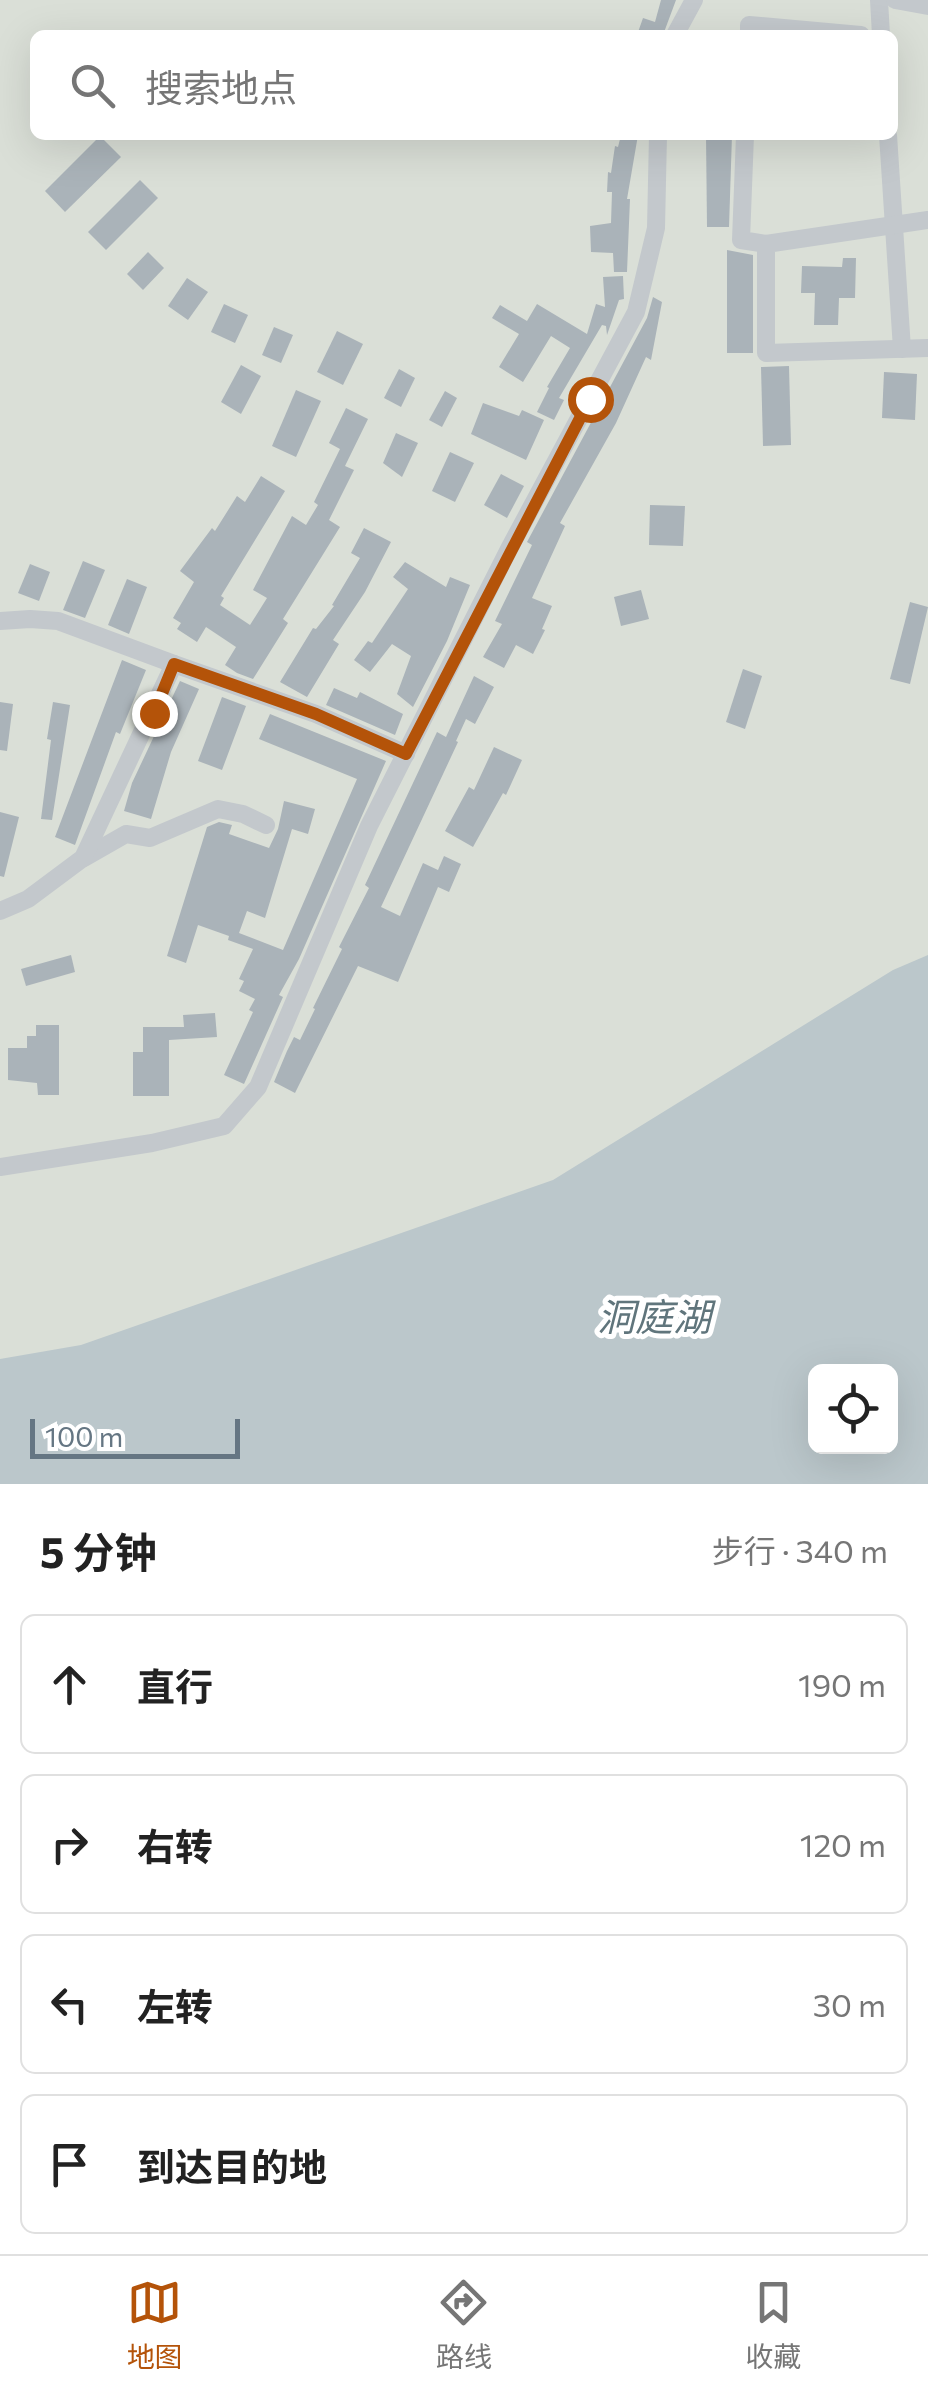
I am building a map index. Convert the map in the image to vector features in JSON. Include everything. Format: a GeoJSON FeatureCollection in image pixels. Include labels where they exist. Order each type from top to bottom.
{"type":"FeatureCollection","features":[{"type":"Feature","properties":{"kind":"street"},"geometry":{"type":"LineString","coordinates":[[678,30],[694,0]]}},
{"type":"Feature","properties":{"kind":"street"},"geometry":{"type":"LineString","coordinates":[[879,0],[882,30]]}},
{"type":"Feature","properties":{"kind":"street"},"geometry":{"type":"LineString","coordinates":[[895,0],[928,6]]}},
{"type":"Feature","properties":{"kind":"street"},"geometry":{"type":"LineString","coordinates":[[749,30],[749,25],[804,30]]}},
{"type":"Feature","properties":{"kind":"street"},"geometry":{"type":"LineString","coordinates":[[0,1167],[152,1143],[224,1126],[258,1087],[369,826],[636,312],[656,228],[658,140]]}},
{"type":"Feature","properties":{"kind":"street"},"geometry":{"type":"LineString","coordinates":[[745,140],[741,240],[766,244],[928,220]]}},
{"type":"Feature","properties":{"kind":"street"},"geometry":{"type":"LineString","coordinates":[[888,140],[902,349]]}},
{"type":"Feature","properties":{"kind":"street"},"geometry":{"type":"LineString","coordinates":[[766,244],[766,353],[928,348]]}},
{"type":"Feature","properties":{"kind":"street"},"geometry":{"type":"LineString","coordinates":[[0,621],[58,621],[316,714],[406,754]]}},
{"type":"Feature","properties":{"kind":"street"},"geometry":{"type":"LineString","coordinates":[[84,858],[174,664]]}},
{"type":"Feature","properties":{"kind":"street"},"geometry":{"type":"LineString","coordinates":[[0,912],[28,899],[84,858],[126,834],[150,838],[218,810],[243,814],[266,825]]}},
{"type":"Feature","properties":{"kind":"shaded area"},"geometry":{"type":"Polygon","coordinates":[[[0,0],[928,0],[928,1484],[0,1484],[0,0]]]}},
{"type":"Feature","properties":{"kind":"water","name":"洞庭湖"},"geometry":{"type":"Polygon","coordinates":[[[928,955],[928,1484],[0,1484],[0,1359],[81,1345],[553,1180],[893,970],[928,955]]]}},
{"type":"Feature","properties":{"kind":"building"},"geometry":{"type":"Polygon","coordinates":[[[661,0],[676,0],[665,30],[639,30],[643,18],[655,22],[661,0]]]}},
{"type":"Feature","properties":{"kind":"building"},"geometry":{"type":"Polygon","coordinates":[[[96,140],[104,140],[121,157],[65,212],[45,191],[96,140]]]}},
{"type":"Feature","properties":{"kind":"building"},"geometry":{"type":"Polygon","coordinates":[[[620,140],[637,140],[627,199],[627,272],[614,272],[613,253],[591,252],[590,226],[611,223],[608,172],[611,173],[615,146],[620,140]]]}},
{"type":"Feature","properties":{"kind":"building"},"geometry":{"type":"Polygon","coordinates":[[[706,140],[732,140],[729,227],[707,227],[706,140]]]}},
{"type":"Feature","properties":{"kind":"building"},"geometry":{"type":"Polygon","coordinates":[[[140,180],[158,198],[106,250],[88,232],[140,180]]]}},
{"type":"Feature","properties":{"kind":"building"},"geometry":{"type":"Polygon","coordinates":[[[727,250],[753,255],[753,353],[727,353],[727,250]]]}},
{"type":"Feature","properties":{"kind":"building"},"geometry":{"type":"Polygon","coordinates":[[[148,252],[164,268],[143,290],[127,274],[148,252]]]}},
{"type":"Feature","properties":{"kind":"building"},"geometry":{"type":"Polygon","coordinates":[[[843,258],[856,258],[855,298],[839,298],[838,325],[814,325],[815,293],[801,293],[802,266],[842,267],[843,258]]]}},
{"type":"Feature","properties":{"kind":"building"},"geometry":{"type":"Polygon","coordinates":[[[623,276],[624,299],[619,300],[607,335],[606,326],[602,325],[559,398],[564,400],[554,420],[537,412],[570,348],[551,336],[523,382],[499,367],[519,334],[492,318],[500,305],[527,321],[537,304],[587,334],[596,304],[605,307],[603,277],[623,276]]]}},
{"type":"Feature","properties":{"kind":"building"},"geometry":{"type":"Polygon","coordinates":[[[187,278],[208,292],[188,320],[168,306],[187,278]]]}},
{"type":"Feature","properties":{"kind":"building"},"geometry":{"type":"Polygon","coordinates":[[[653,297],[662,302],[651,360],[646,357],[616,423],[560,523],[565,526],[532,598],[552,606],[542,629],[545,630],[533,654],[516,645],[504,668],[483,657],[502,624],[495,621],[532,545],[527,542],[647,318],[653,297]]]}},
{"type":"Feature","properties":{"kind":"building"},"geometry":{"type":"Polygon","coordinates":[[[224,304],[248,315],[235,343],[211,332],[224,304]]]}},
{"type":"Feature","properties":{"kind":"building"},"geometry":{"type":"Polygon","coordinates":[[[274,327],[293,335],[281,363],[262,355],[274,327]]]}},
{"type":"Feature","properties":{"kind":"building"},"geometry":{"type":"Polygon","coordinates":[[[337,331],[363,344],[343,385],[317,372],[337,331]]]}},
{"type":"Feature","properties":{"kind":"building"},"geometry":{"type":"Polygon","coordinates":[[[241,365],[261,376],[241,414],[221,402],[241,365]]]}},
{"type":"Feature","properties":{"kind":"building"},"geometry":{"type":"Polygon","coordinates":[[[789,366],[791,445],[763,446],[761,367],[789,366]]]}},
{"type":"Feature","properties":{"kind":"building"},"geometry":{"type":"Polygon","coordinates":[[[399,369],[415,378],[401,407],[384,398],[399,369]]]}},
{"type":"Feature","properties":{"kind":"building"},"geometry":{"type":"Polygon","coordinates":[[[884,372],[917,374],[915,420],[882,418],[884,372]]]}},
{"type":"Feature","properties":{"kind":"building"},"geometry":{"type":"Polygon","coordinates":[[[296,390],[321,401],[296,457],[272,446],[296,390]]]}},
{"type":"Feature","properties":{"kind":"building"},"geometry":{"type":"Polygon","coordinates":[[[445,391],[457,398],[442,427],[429,420],[445,391]]]}},
{"type":"Feature","properties":{"kind":"building"},"geometry":{"type":"Polygon","coordinates":[[[483,403],[519,416],[522,410],[544,420],[526,460],[471,434],[483,403]]]}},
{"type":"Feature","properties":{"kind":"building"},"geometry":{"type":"Polygon","coordinates":[[[346,408],[368,419],[345,466],[354,470],[329,520],[340,527],[283,619],[288,623],[253,679],[237,673],[225,665],[236,647],[206,627],[197,642],[177,629],[181,623],[173,618],[194,582],[180,571],[212,528],[215,531],[237,496],[245,502],[261,476],[285,491],[221,596],[224,598],[220,605],[250,625],[267,598],[253,590],[292,516],[306,525],[318,505],[314,502],[340,449],[329,443],[346,408]]]}},
{"type":"Feature","properties":{"kind":"building"},"geometry":{"type":"Polygon","coordinates":[[[396,433],[418,443],[402,477],[383,463],[396,433]]]}},
{"type":"Feature","properties":{"kind":"building"},"geometry":{"type":"Polygon","coordinates":[[[450,452],[474,463],[455,502],[432,491],[450,452]]]}},
{"type":"Feature","properties":{"kind":"building"},"geometry":{"type":"Polygon","coordinates":[[[501,474],[524,486],[507,518],[484,505],[501,474]]]}},
{"type":"Feature","properties":{"kind":"building"},"geometry":{"type":"Polygon","coordinates":[[[650,505],[685,506],[683,546],[649,545],[650,505]]]}},
{"type":"Feature","properties":{"kind":"building"},"geometry":{"type":"Polygon","coordinates":[[[364,528],[391,542],[365,592],[333,640],[339,644],[307,697],[280,682],[313,628],[334,606],[360,558],[351,553],[364,528]]]}},
{"type":"Feature","properties":{"kind":"building"},"geometry":{"type":"Polygon","coordinates":[[[83,561],[105,570],[85,618],[63,610],[83,561]]]}},
{"type":"Feature","properties":{"kind":"building"},"geometry":{"type":"Polygon","coordinates":[[[405,562],[446,587],[450,577],[470,585],[413,707],[397,694],[411,656],[392,644],[370,672],[354,660],[368,641],[372,643],[408,589],[393,577],[405,562]]]}},
{"type":"Feature","properties":{"kind":"building"},"geometry":{"type":"Polygon","coordinates":[[[30,564],[50,572],[39,601],[18,593],[30,564]]]}},
{"type":"Feature","properties":{"kind":"building"},"geometry":{"type":"Polygon","coordinates":[[[127,579],[147,587],[129,634],[108,625],[127,579]]]}},
{"type":"Feature","properties":{"kind":"building"},"geometry":{"type":"Polygon","coordinates":[[[641,590],[649,619],[621,626],[614,597],[641,590]]]}},
{"type":"Feature","properties":{"kind":"building"},"geometry":{"type":"Polygon","coordinates":[[[910,602],[928,607],[910,684],[890,679],[910,602]]]}},
{"type":"Feature","properties":{"kind":"building"},"geometry":{"type":"Polygon","coordinates":[[[122,660],[146,670],[120,734],[116,732],[75,845],[55,837],[122,660]]]}},
{"type":"Feature","properties":{"kind":"building"},"geometry":{"type":"Polygon","coordinates":[[[743,669],[762,676],[745,729],[726,722],[743,669]]]}},
{"type":"Feature","properties":{"kind":"building"},"geometry":{"type":"Polygon","coordinates":[[[474,676],[494,687],[475,724],[466,719],[381,907],[400,916],[423,863],[438,870],[444,856],[461,864],[449,892],[438,887],[398,982],[358,966],[295,1093],[274,1082],[287,1051],[294,1037],[300,1040],[315,1009],[342,949],[339,947],[369,888],[365,885],[437,732],[446,737],[474,676]]]}},
{"type":"Feature","properties":{"kind":"building"},"geometry":{"type":"Polygon","coordinates":[[[180,681],[199,689],[171,752],[151,819],[124,811],[132,783],[180,681]]]}},
{"type":"Feature","properties":{"kind":"building"},"geometry":{"type":"Polygon","coordinates":[[[334,688],[357,698],[360,692],[403,714],[395,735],[326,705],[334,688]]]}},
{"type":"Feature","properties":{"kind":"building"},"geometry":{"type":"Polygon","coordinates":[[[222,697],[246,706],[222,770],[198,761],[222,697]]]}},
{"type":"Feature","properties":{"kind":"building"},"geometry":{"type":"Polygon","coordinates":[[[0,702],[13,704],[7,751],[0,750],[0,702]]]}},
{"type":"Feature","properties":{"kind":"building"},"geometry":{"type":"Polygon","coordinates":[[[53,702],[70,705],[52,820],[41,819],[53,702]]]}},
{"type":"Feature","properties":{"kind":"building"},"geometry":{"type":"Polygon","coordinates":[[[270,714],[386,761],[299,959],[279,995],[283,997],[244,1084],[224,1075],[253,1012],[249,1010],[255,999],[239,991],[244,981],[239,979],[253,949],[198,925],[186,963],[167,956],[207,827],[219,822],[232,825],[229,834],[269,848],[284,801],[315,809],[308,834],[292,829],[265,918],[247,911],[239,933],[283,950],[357,779],[259,739],[270,714]]]}},
{"type":"Feature","properties":{"kind":"building"},"geometry":{"type":"Polygon","coordinates":[[[494,747],[522,760],[506,795],[503,793],[473,847],[445,831],[469,787],[474,790],[494,747]]]}},
{"type":"Feature","properties":{"kind":"building"},"geometry":{"type":"Polygon","coordinates":[[[0,812],[19,817],[4,877],[0,876],[0,812]]]}},
{"type":"Feature","properties":{"kind":"building"},"geometry":{"type":"Polygon","coordinates":[[[71,955],[75,972],[26,986],[21,969],[71,955]]]}},
{"type":"Feature","properties":{"kind":"building"},"geometry":{"type":"Polygon","coordinates":[[[215,1013],[217,1037],[169,1040],[169,1096],[133,1096],[133,1052],[143,1052],[143,1027],[184,1027],[183,1015],[215,1013]]]}},
{"type":"Feature","properties":{"kind":"building"},"geometry":{"type":"Polygon","coordinates":[[[36,1025],[59,1025],[59,1095],[38,1095],[37,1083],[8,1080],[8,1048],[27,1048],[27,1036],[36,1036],[36,1025]]]}},
{"type":"Feature","properties":{"kind":"route"},"geometry":{"type":"LineString","coordinates":[[154,713],[174,664],[316,714],[406,754],[590,399]]}}]}
